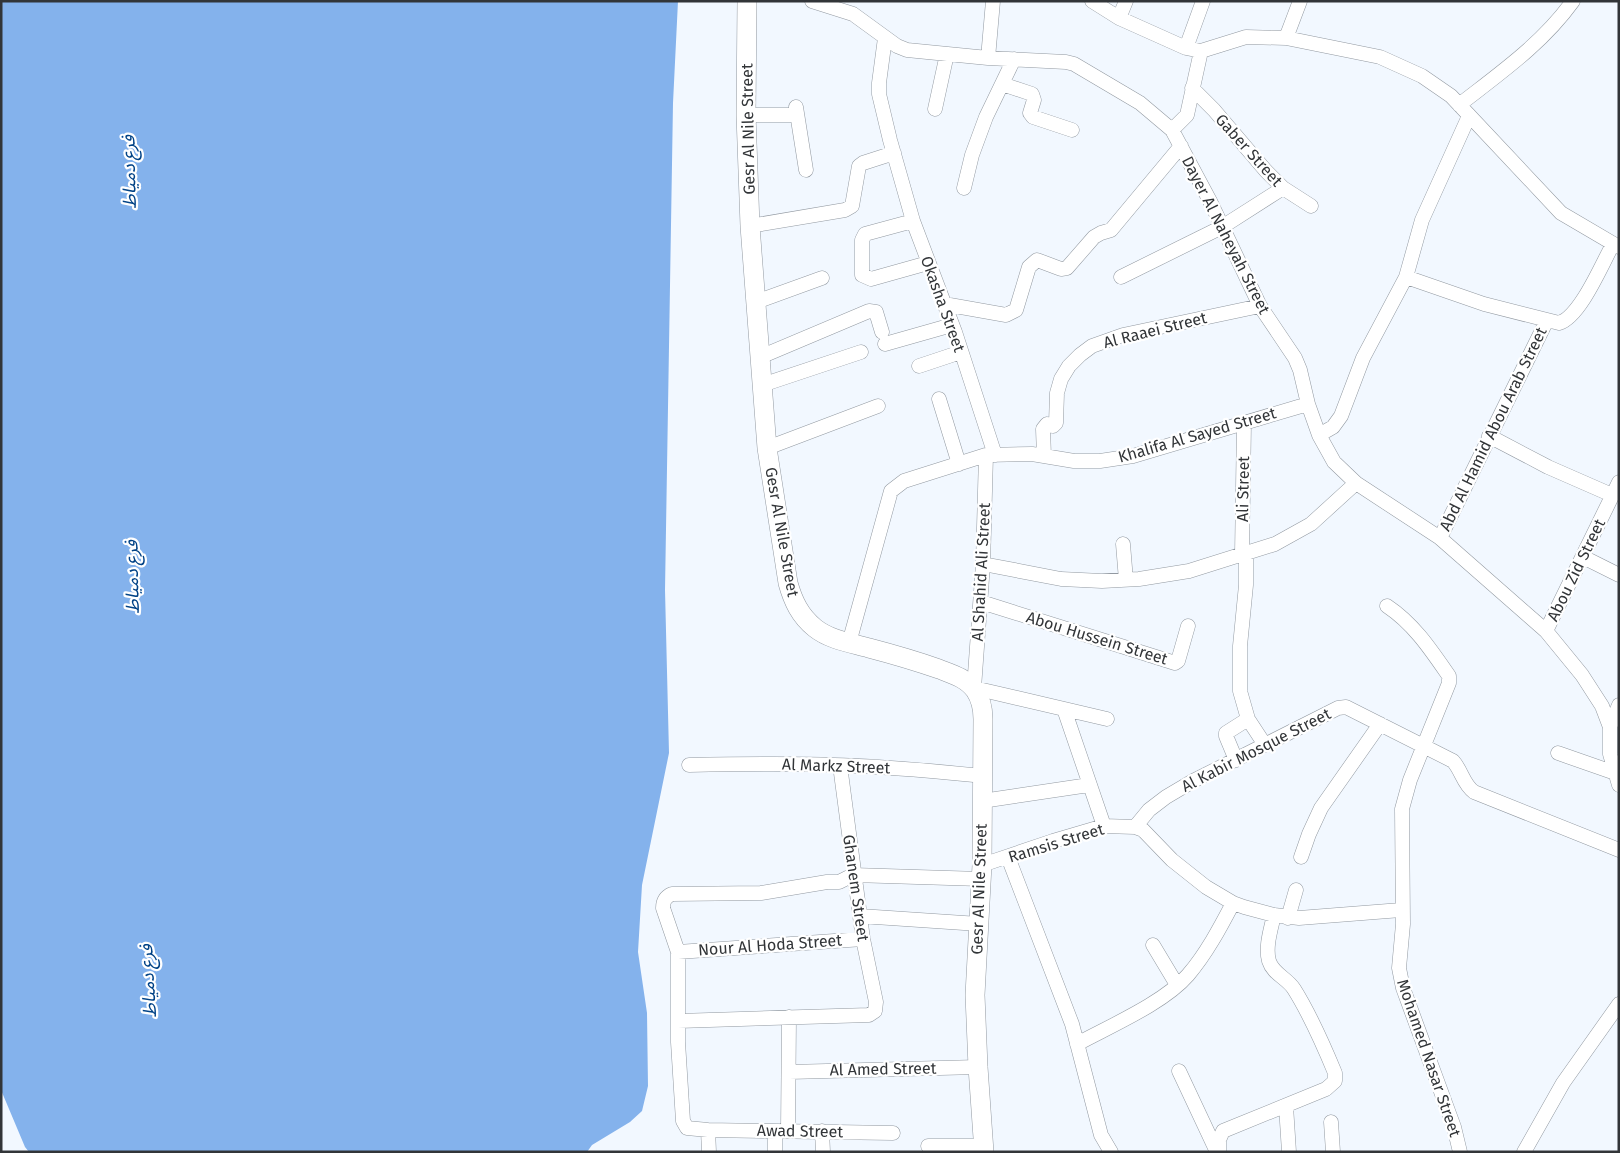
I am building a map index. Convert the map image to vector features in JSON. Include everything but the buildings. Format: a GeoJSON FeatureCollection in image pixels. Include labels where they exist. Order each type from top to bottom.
{"type":"FeatureCollection","features":[{"type":"Feature","properties":{"kind":"street","name":"Gesr Al Nile Street"},"geometry":{"type":"LineString","coordinates":[[747,1],[746,115],[750,226],[762,385],[767,448],[788,583],[793,600],[803,616],[816,629],[832,638],[920,662],[961,678],[974,688],[983,711],[981,872],[975,995],[984,1149]]}},
{"type":"Feature","properties":{"kind":"street","name":"Dayer Al Naheyah Street"},"geometry":{"type":"LineString","coordinates":[[812,1],[853,14],[885,38],[907,50],[1074,64],[1140,103],[1172,130],[1260,306],[1295,358],[1319,435],[1334,462],[1356,483],[1440,538],[1546,631],[1582,675],[1602,706],[1610,727],[1610,754],[1617,779]]}},
{"type":"Feature","properties":{"kind":"street"},"geometry":{"type":"LineString","coordinates":[[988,58],[993,1]]}},
{"type":"Feature","properties":{"kind":"street"},"geometry":{"type":"LineString","coordinates":[[1092,1],[1119,18],[1186,48],[1201,50],[1246,37],[1286,38],[1380,58],[1431,81],[1451,96],[1468,116],[1541,190],[1561,214],[1616,245],[1577,311],[1565,321],[1559,323],[1484,304],[1406,277]]}},
{"type":"Feature","properties":{"kind":"street"},"geometry":{"type":"LineString","coordinates":[[1119,18],[1126,1]]}},
{"type":"Feature","properties":{"kind":"street"},"geometry":{"type":"LineString","coordinates":[[1186,48],[1203,1]]}},
{"type":"Feature","properties":{"kind":"street"},"geometry":{"type":"LineString","coordinates":[[1286,38],[1300,1]]}},
{"type":"Feature","properties":{"kind":"street"},"geometry":{"type":"LineString","coordinates":[[1459,105],[1522,56],[1558,21],[1573,1]]}},
{"type":"Feature","properties":{"kind":"street","name":"Okasha Street"},"geometry":{"type":"LineString","coordinates":[[885,38],[879,94],[894,153],[912,190],[913,221],[961,352],[990,455]]}},
{"type":"Feature","properties":{"kind":"street"},"geometry":{"type":"LineString","coordinates":[[1172,130],[1186,115],[1201,50]]}},
{"type":"Feature","properties":{"kind":"street"},"geometry":{"type":"LineString","coordinates":[[935,109],[947,54]]}},
{"type":"Feature","properties":{"kind":"street"},"geometry":{"type":"LineString","coordinates":[[964,188],[972,155],[982,127],[1014,59]]}},
{"type":"Feature","properties":{"kind":"street"},"geometry":{"type":"LineString","coordinates":[[1002,84],[1032,94],[1034,100],[1030,113],[1033,117],[1072,130]]}},
{"type":"Feature","properties":{"kind":"street","name":"Gaber Street"},"geometry":{"type":"LineString","coordinates":[[1192,88],[1283,188],[1311,206]]}},
{"type":"Feature","properties":{"kind":"street"},"geometry":{"type":"LineString","coordinates":[[746,115],[796,111],[806,170]]}},
{"type":"Feature","properties":{"kind":"street"},"geometry":{"type":"LineString","coordinates":[[1319,435],[1333,427],[1342,416],[1363,358],[1406,277],[1422,220],[1468,116]]}},
{"type":"Feature","properties":{"kind":"street","name":"Dayer Al Naheyah Street"},"geometry":{"type":"LineString","coordinates":[[944,304],[1002,315],[1016,310],[1029,267],[1033,263],[1037,260],[1059,268],[1067,268],[1094,237],[1111,230],[1181,146]]}},
{"type":"Feature","properties":{"kind":"street"},"geometry":{"type":"LineString","coordinates":[[750,226],[845,210],[852,206],[859,166],[894,153]]}},
{"type":"Feature","properties":{"kind":"street"},"geometry":{"type":"LineString","coordinates":[[1122,277],[1222,227],[1283,188]]}},
{"type":"Feature","properties":{"kind":"street"},"geometry":{"type":"LineString","coordinates":[[913,221],[865,234],[862,240],[862,275],[871,279],[928,263]]}},
{"type":"Feature","properties":{"kind":"street"},"geometry":{"type":"LineString","coordinates":[[756,302],[822,278]]}},
{"type":"Feature","properties":{"kind":"street","name":"Al Raaei Street"},"geometry":{"type":"LineString","coordinates":[[1044,456],[1043,430],[1047,424],[1053,426],[1056,423],[1057,393],[1062,379],[1069,366],[1092,346],[1123,335],[1260,306]]}},
{"type":"Feature","properties":{"kind":"street"},"geometry":{"type":"LineString","coordinates":[[760,357],[869,310],[876,312],[883,338],[952,326]]}},
{"type":"Feature","properties":{"kind":"street","name":"Abd Al Hamid Abou Arab Street"},"geometry":{"type":"LineString","coordinates":[[1440,538],[1547,320]]}},
{"type":"Feature","properties":{"kind":"street"},"geometry":{"type":"LineString","coordinates":[[762,385],[860,352]]}},
{"type":"Feature","properties":{"kind":"street"},"geometry":{"type":"LineString","coordinates":[[919,366],[961,352]]}},
{"type":"Feature","properties":{"kind":"street"},"geometry":{"type":"LineString","coordinates":[[939,399],[959,464]]}},
{"type":"Feature","properties":{"kind":"street","name":"Khalifa Al Sayed Street"},"geometry":{"type":"LineString","coordinates":[[850,643],[890,491],[904,481],[990,455],[1032,454],[1074,461],[1100,461],[1134,456],[1308,404]]}},
{"type":"Feature","properties":{"kind":"street"},"geometry":{"type":"LineString","coordinates":[[767,448],[878,406]]}},
{"type":"Feature","properties":{"kind":"street","name":"Ali Street"},"geometry":{"type":"LineString","coordinates":[[1244,423],[1245,600],[1240,646],[1240,691],[1248,718],[1265,745]]}},
{"type":"Feature","properties":{"kind":"street"},"geometry":{"type":"LineString","coordinates":[[1489,436],[1548,467],[1612,495]]}},
{"type":"Feature","properties":{"kind":"street","name":"Al Shahid Ali Street"},"geometry":{"type":"LineString","coordinates":[[974,688],[990,455]]}},
{"type":"Feature","properties":{"kind":"street","name":"Abou Zid Street"},"geometry":{"type":"LineString","coordinates":[[1546,631],[1619,482]]}},
{"type":"Feature","properties":{"kind":"street"},"geometry":{"type":"LineString","coordinates":[[984,564],[1061,579],[1102,581],[1126,580],[1189,571],[1274,544],[1311,524],[1356,483]]}},
{"type":"Feature","properties":{"kind":"street"},"geometry":{"type":"LineString","coordinates":[[1123,544],[1126,580]]}},
{"type":"Feature","properties":{"kind":"street"},"geometry":{"type":"LineString","coordinates":[[1583,558],[1619,575]]}},
{"type":"Feature","properties":{"kind":"street","name":"Abou Hussein Street"},"geometry":{"type":"LineString","coordinates":[[981,602],[1175,663],[1178,661],[1188,626]]}},
{"type":"Feature","properties":{"kind":"street","name":"Mohamed Nasar Street"},"geometry":{"type":"LineString","coordinates":[[1387,606],[1402,616],[1414,629],[1449,676],[1449,684],[1422,747],[1402,809],[1402,924],[1399,968],[1403,988],[1454,1127],[1460,1152]]}},
{"type":"Feature","properties":{"kind":"street"},"geometry":{"type":"LineString","coordinates":[[974,688],[1107,719]]}},
{"type":"Feature","properties":{"kind":"street"},"geometry":{"type":"LineString","coordinates":[[1610,727],[1619,705]]}},
{"type":"Feature","properties":{"kind":"street","name":"Al Kabir Mosque Street"},"geometry":{"type":"LineString","coordinates":[[1135,827],[1158,802],[1193,781],[1342,707],[1352,709],[1422,747],[1453,761],[1467,786],[1474,792],[1619,850]]}},
{"type":"Feature","properties":{"kind":"street"},"geometry":{"type":"LineString","coordinates":[[1064,709],[1104,826]]}},
{"type":"Feature","properties":{"kind":"street"},"geometry":{"type":"LineString","coordinates":[[1236,760],[1226,733],[1248,718]]}},
{"type":"Feature","properties":{"kind":"street"},"geometry":{"type":"LineString","coordinates":[[1301,857],[1321,808],[1380,724]]}},
{"type":"Feature","properties":{"kind":"street"},"geometry":{"type":"LineString","coordinates":[[1558,753],[1617,779]]}},
{"type":"Feature","properties":{"kind":"street","name":"Al Markz Street"},"geometry":{"type":"LineString","coordinates":[[689,765],[762,763],[835,765],[909,769],[982,776]]}},
{"type":"Feature","properties":{"kind":"street","name":"Ghanem Street"},"geometry":{"type":"LineString","coordinates":[[789,1017],[869,1015],[875,1011],[876,1002],[863,939],[853,875],[841,773]]}},
{"type":"Feature","properties":{"kind":"street"},"geometry":{"type":"LineString","coordinates":[[982,801],[1089,785]]}},
{"type":"Feature","properties":{"kind":"street","name":"Ramsis Street"},"geometry":{"type":"LineString","coordinates":[[981,872],[1008,857],[1104,826],[1135,827]]}},
{"type":"Feature","properties":{"kind":"street"},"geometry":{"type":"LineString","coordinates":[[1135,827],[1143,830],[1172,860],[1206,887],[1233,904],[1281,916],[1304,918],[1402,910]]}},
{"type":"Feature","properties":{"kind":"street"},"geometry":{"type":"LineString","coordinates":[[1008,857],[1072,1024],[1101,1135],[1112,1152]]}},
{"type":"Feature","properties":{"kind":"street"},"geometry":{"type":"LineString","coordinates":[[775,1152],[782,1131],[789,1072],[789,1017],[678,1021],[678,952],[663,908],[663,902],[669,895],[761,892],[827,882],[839,882],[853,875],[981,872]]}},
{"type":"Feature","properties":{"kind":"street"},"geometry":{"type":"LineString","coordinates":[[1218,1152],[1218,1140],[1223,1131],[1326,1089],[1334,1084],[1336,1078],[1310,1013],[1289,981],[1271,967],[1268,950],[1281,916],[1296,890]]}},
{"type":"Feature","properties":{"kind":"street"},"geometry":{"type":"LineString","coordinates":[[1077,1044],[1153,1003],[1188,976],[1233,904]]}},
{"type":"Feature","properties":{"kind":"street"},"geometry":{"type":"LineString","coordinates":[[860,916],[979,924]]}},
{"type":"Feature","properties":{"kind":"street","name":"Nour Al Hoda Street"},"geometry":{"type":"LineString","coordinates":[[678,952],[863,939]]}},
{"type":"Feature","properties":{"kind":"street"},"geometry":{"type":"LineString","coordinates":[[1153,945],[1177,985]]}},
{"type":"Feature","properties":{"kind":"street"},"geometry":{"type":"LineString","coordinates":[[1524,1152],[1563,1082],[1619,1004]]}},
{"type":"Feature","properties":{"kind":"street","name":"Awad Street"},"geometry":{"type":"LineString","coordinates":[[678,1021],[683,1121],[684,1126],[690,1130],[893,1133]]}},
{"type":"Feature","properties":{"kind":"street","name":"Al Amed Street"},"geometry":{"type":"LineString","coordinates":[[789,1072],[978,1067]]}},
{"type":"Feature","properties":{"kind":"street"},"geometry":{"type":"LineString","coordinates":[[1179,1071],[1218,1152]]}},
{"type":"Feature","properties":{"kind":"street"},"geometry":{"type":"LineString","coordinates":[[1286,1106],[1289,1152]]}},
{"type":"Feature","properties":{"kind":"street"},"geometry":{"type":"LineString","coordinates":[[1331,1122],[1334,1152]]}},
{"type":"Feature","properties":{"kind":"street"},"geometry":{"type":"LineString","coordinates":[[708,1130],[708,1152]]}},
{"type":"Feature","properties":{"kind":"street"},"geometry":{"type":"LineString","coordinates":[[822,1131],[823,1152]]}},
{"type":"Feature","properties":{"kind":"street"},"geometry":{"type":"LineString","coordinates":[[928,1146],[984,1149]]}},
{"type":"Feature","properties":{"kind":"water","name":"فرع دمياط"},"geometry":{"type":"Polygon","coordinates":[[[1,1],[678,1],[673,103],[665,590],[669,753],[642,885],[638,952],[647,1013],[648,1086],[642,1111],[630,1122],[592,1145],[587,1152],[29,1152],[25,1147],[1,1090],[1,1]]]}}]}
